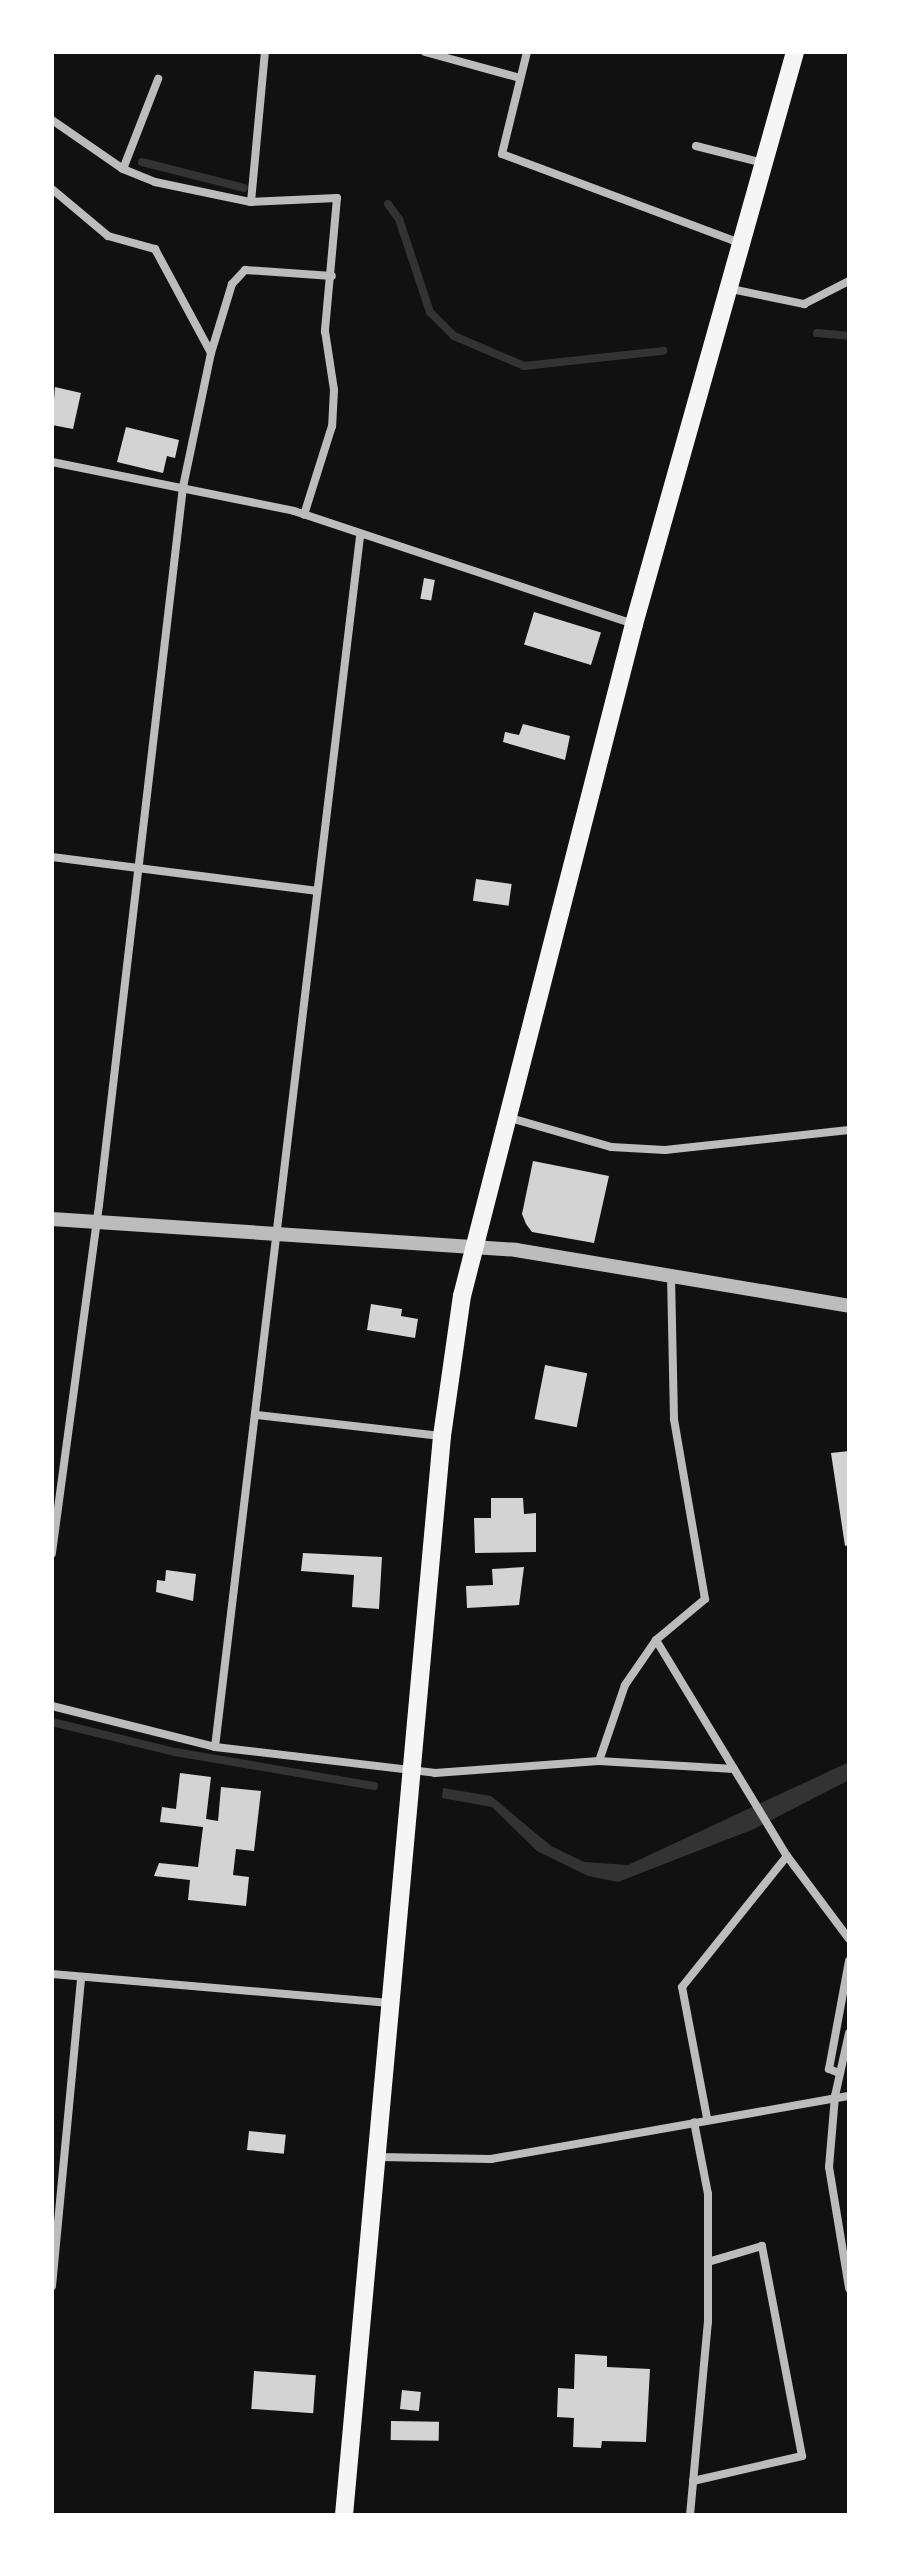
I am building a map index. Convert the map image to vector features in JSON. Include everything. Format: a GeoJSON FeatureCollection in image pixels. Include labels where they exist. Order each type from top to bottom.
{"type":"FeatureCollection","features":[{"type":"Feature","properties":{"kind":"main road"},"geometry":{"type":"LineString","coordinates":[[344,2515],[442,1436],[474,1247],[634,624],[768,164],[795,52]]}},
{"type":"Feature","properties":{"kind":"street"},"geometry":{"type":"LineString","coordinates":[[251,202],[265,52]]}},
{"type":"Feature","properties":{"kind":"street"},"geometry":{"type":"LineString","coordinates":[[425,52],[520,78]]}},
{"type":"Feature","properties":{"kind":"street"},"geometry":{"type":"LineString","coordinates":[[527,52],[502,154],[744,245]]}},
{"type":"Feature","properties":{"kind":"street"},"geometry":{"type":"LineString","coordinates":[[123,169],[158,79]]}},
{"type":"Feature","properties":{"kind":"street"},"geometry":{"type":"LineString","coordinates":[[52,120],[123,169],[206,196],[251,202],[337,198],[325,331],[334,390],[332,426],[304,515]]}},
{"type":"Feature","properties":{"kind":"street"},"geometry":{"type":"LineString","coordinates":[[696,146],[768,164]]}},
{"type":"Feature","properties":{"kind":"street"},"geometry":{"type":"LineString","coordinates":[[52,189],[108,236],[155,249],[211,353]]}},
{"type":"Feature","properties":{"kind":"street"},"geometry":{"type":"LineString","coordinates":[[52,1554],[97,1222],[136,867],[183,487],[211,353],[232,284],[245,270],[332,276]]}},
{"type":"Feature","properties":{"kind":"street"},"geometry":{"type":"LineString","coordinates":[[731,289],[804,304],[849,281]]}},
{"type":"Feature","properties":{"kind":"street"},"geometry":{"type":"LineString","coordinates":[[52,462],[183,487],[304,515],[634,624]]}},
{"type":"Feature","properties":{"kind":"street"},"geometry":{"type":"LineString","coordinates":[[215,1747],[360,536]]}},
{"type":"Feature","properties":{"kind":"street"},"geometry":{"type":"LineString","coordinates":[[52,857],[316,891]]}},
{"type":"Feature","properties":{"kind":"street"},"geometry":{"type":"LineString","coordinates":[[506,1117],[611,1147],[665,1150],[849,1130]]}},
{"type":"Feature","properties":{"kind":"street"},"geometry":{"type":"LineString","coordinates":[[52,1219],[474,1247],[849,1306]]}},
{"type":"Feature","properties":{"kind":"street"},"geometry":{"type":"LineString","coordinates":[[599,1761],[625,1685],[656,1640],[705,1599],[674,1419],[671,1276]]}},
{"type":"Feature","properties":{"kind":"street"},"geometry":{"type":"LineString","coordinates":[[257,1415],[442,1436]]}},
{"type":"Feature","properties":{"kind":"street"},"geometry":{"type":"LineString","coordinates":[[656,1640],[787,1856],[849,1939]]}},
{"type":"Feature","properties":{"kind":"street"},"geometry":{"type":"LineString","coordinates":[[52,1706],[215,1747],[443,1773],[599,1761],[734,1769]]}},
{"type":"Feature","properties":{"kind":"street"},"geometry":{"type":"LineString","coordinates":[[707,2118],[682,1987],[787,1856]]}},
{"type":"Feature","properties":{"kind":"street"},"geometry":{"type":"LineString","coordinates":[[839,2073],[829,2069],[849,1961]]}},
{"type":"Feature","properties":{"kind":"street"},"geometry":{"type":"LineString","coordinates":[[52,1974],[390,2003]]}},
{"type":"Feature","properties":{"kind":"street"},"geometry":{"type":"LineString","coordinates":[[52,2286],[81,1977]]}},
{"type":"Feature","properties":{"kind":"street"},"geometry":{"type":"LineString","coordinates":[[849,2033],[835,2096],[829,2167],[849,2288]]}},
{"type":"Feature","properties":{"kind":"street"},"geometry":{"type":"LineString","coordinates":[[377,2157],[491,2159],[707,2118],[849,2096]]}},
{"type":"Feature","properties":{"kind":"street"},"geometry":{"type":"LineString","coordinates":[[690,2515],[708,2262],[708,2194],[694,2122]]}},
{"type":"Feature","properties":{"kind":"street"},"geometry":{"type":"LineString","coordinates":[[693,2481],[802,2456],[762,2246],[708,2262]]}},
{"type":"Feature","properties":{"kind":"shaded area"},"geometry":{"type":"Polygon","coordinates":[[[849,1762],[849,1780],[754,1829],[618,1882],[588,1876],[537,1851],[492,1807],[442,1798],[443,1788],[491,1796],[551,1846],[584,1862],[628,1865],[849,1762]]]}},
{"type":"Feature","properties":{"kind":"building"},"geometry":{"type":"Polygon","coordinates":[[[55,387],[81,393],[73,429],[52,425],[55,387]]]}},
{"type":"Feature","properties":{"kind":"building"},"geometry":{"type":"Polygon","coordinates":[[[126,427],[179,440],[175,458],[167,456],[163,473],[117,462],[126,427]]]}},
{"type":"Feature","properties":{"kind":"building"},"geometry":{"type":"Polygon","coordinates":[[[424,578],[435,580],[431,601],[420,599],[424,578]]]}},
{"type":"Feature","properties":{"kind":"building"},"geometry":{"type":"Polygon","coordinates":[[[534,612],[601,632],[591,665],[524,645],[534,612]]]}},
{"type":"Feature","properties":{"kind":"building"},"geometry":{"type":"Polygon","coordinates":[[[523,724],[570,736],[565,760],[503,742],[505,732],[519,735],[523,724]]]}},
{"type":"Feature","properties":{"kind":"building"},"geometry":{"type":"Polygon","coordinates":[[[476,879],[512,884],[509,906],[473,901],[476,879]]]}},
{"type":"Feature","properties":{"kind":"building"},"geometry":{"type":"Polygon","coordinates":[[[533,1161],[609,1176],[594,1243],[532,1232],[526,1224],[522,1214],[533,1161]]]}},
{"type":"Feature","properties":{"kind":"building"},"geometry":{"type":"Polygon","coordinates":[[[371,1304],[402,1309],[401,1316],[418,1319],[415,1338],[367,1330],[371,1304]]]}},
{"type":"Feature","properties":{"kind":"building"},"geometry":{"type":"Polygon","coordinates":[[[545,1365],[587,1373],[577,1427],[535,1419],[545,1365]]]}},
{"type":"Feature","properties":{"kind":"building"},"geometry":{"type":"Polygon","coordinates":[[[849,1451],[849,1545],[845,1546],[831,1453],[849,1451]]]}},
{"type":"Feature","properties":{"kind":"building"},"geometry":{"type":"Polygon","coordinates":[[[491,1498],[523,1498],[524,1514],[536,1513],[536,1552],[475,1553],[474,1518],[491,1518],[491,1498]]]}},
{"type":"Feature","properties":{"kind":"building"},"geometry":{"type":"Polygon","coordinates":[[[303,1553],[382,1557],[379,1609],[352,1607],[354,1575],[301,1571],[303,1553]]]}},
{"type":"Feature","properties":{"kind":"building"},"geometry":{"type":"Polygon","coordinates":[[[524,1567],[519,1605],[467,1608],[466,1586],[493,1585],[492,1569],[524,1567]]]}},
{"type":"Feature","properties":{"kind":"building"},"geometry":{"type":"Polygon","coordinates":[[[166,1570],[196,1574],[193,1601],[156,1592],[157,1580],[165,1581],[166,1570]]]}},
{"type":"Feature","properties":{"kind":"building"},"geometry":{"type":"Polygon","coordinates":[[[180,1773],[211,1777],[206,1819],[218,1821],[221,1787],[261,1791],[254,1851],[236,1849],[233,1875],[249,1877],[246,1906],[188,1900],[190,1880],[154,1876],[159,1863],[198,1867],[203,1827],[160,1822],[162,1807],[176,1809],[180,1773]]]}},
{"type":"Feature","properties":{"kind":"building"},"geometry":{"type":"Polygon","coordinates":[[[249,2131],[286,2135],[284,2154],[247,2150],[249,2131]]]}},
{"type":"Feature","properties":{"kind":"building"},"geometry":{"type":"Polygon","coordinates":[[[575,2354],[607,2356],[607,2367],[650,2369],[646,2442],[602,2441],[601,2448],[573,2447],[574,2418],[557,2417],[558,2388],[574,2389],[575,2354]]]}},
{"type":"Feature","properties":{"kind":"building"},"geometry":{"type":"Polygon","coordinates":[[[254,2371],[316,2375],[313,2413],[251,2409],[254,2371]]]}},
{"type":"Feature","properties":{"kind":"building"},"geometry":{"type":"Polygon","coordinates":[[[402,2390],[421,2392],[419,2411],[400,2409],[402,2390]]]}},
{"type":"Feature","properties":{"kind":"building"},"geometry":{"type":"Polygon","coordinates":[[[391,2421],[439,2422],[439,2441],[391,2440],[391,2421]]]}},
{"type":"Feature","properties":{"kind":"waterway"},"geometry":{"type":"LineString","coordinates":[[142,162],[244,188]]}},
{"type":"Feature","properties":{"kind":"waterway"},"geometry":{"type":"LineString","coordinates":[[388,204],[399,219],[430,312],[454,336],[524,366],[663,351]]}},
{"type":"Feature","properties":{"kind":"waterway"},"geometry":{"type":"LineString","coordinates":[[817,333],[849,336]]}},
{"type":"Feature","properties":{"kind":"waterway"},"geometry":{"type":"LineString","coordinates":[[52,1722],[175,1752],[374,1786]]}}]}
